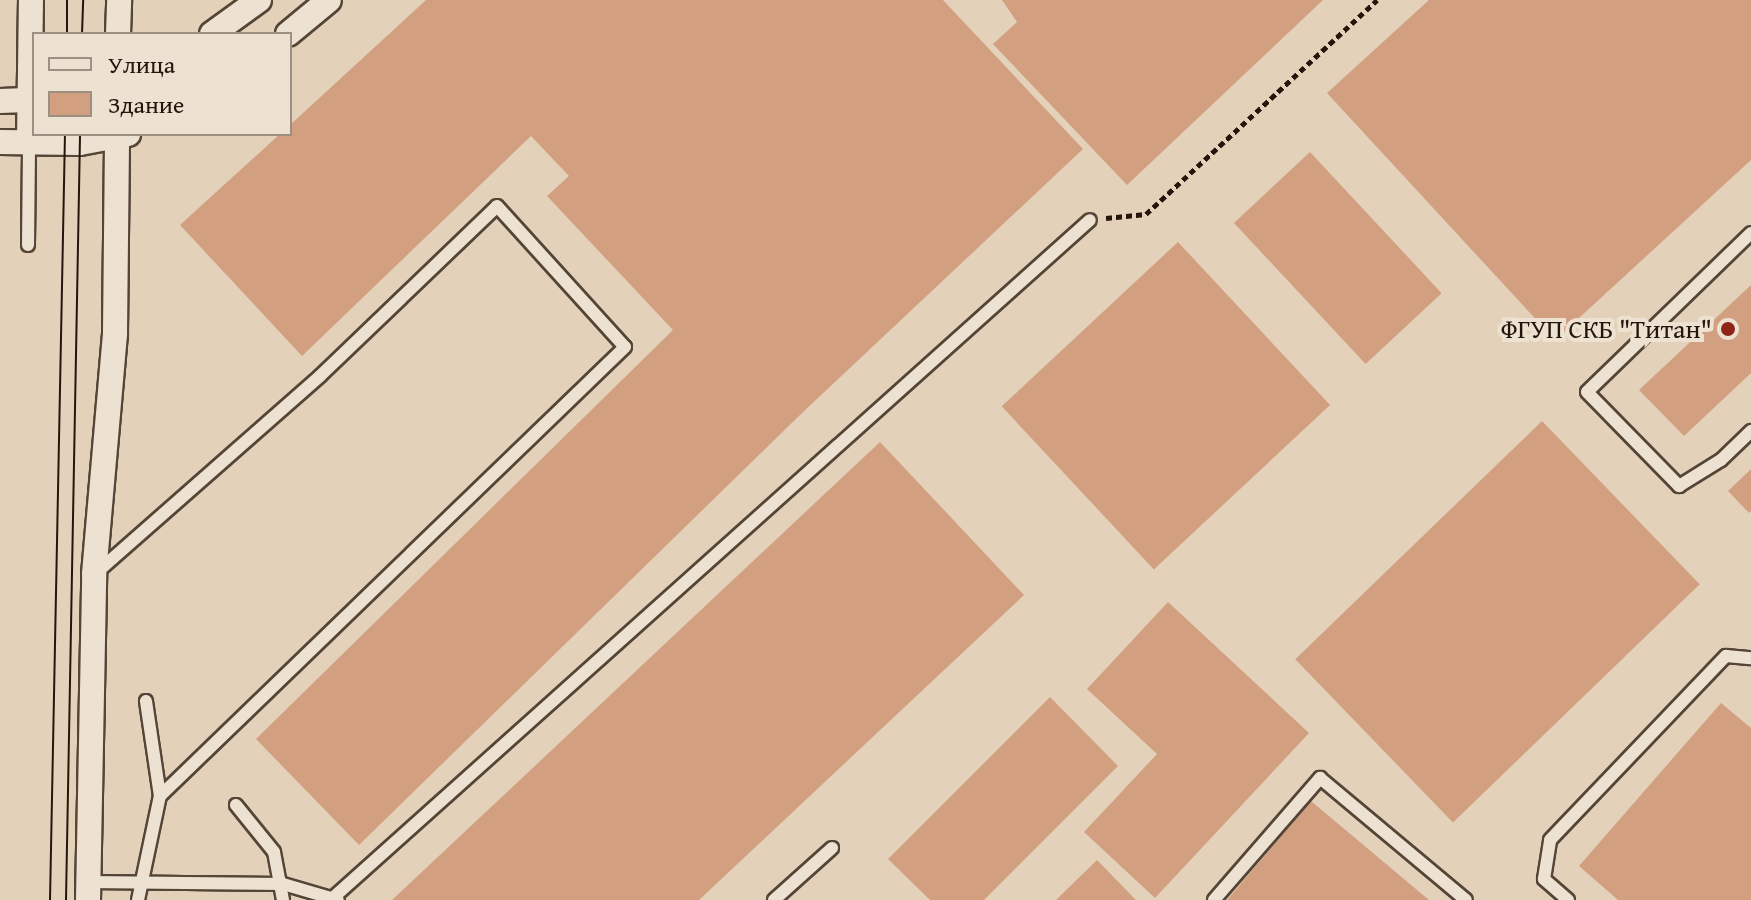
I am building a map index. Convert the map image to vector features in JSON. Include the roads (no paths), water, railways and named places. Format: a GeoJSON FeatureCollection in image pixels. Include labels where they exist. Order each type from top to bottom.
{"type":"FeatureCollection","features":[{"type":"Feature","properties":{"kind":"street"},"geometry":{"type":"LineString","coordinates":[[29,142],[32,101],[31,0]]}},
{"type":"Feature","properties":{"kind":"street"},"geometry":{"type":"LineString","coordinates":[[118,32],[119,0]]}},
{"type":"Feature","properties":{"kind":"street"},"geometry":{"type":"LineString","coordinates":[[215,32],[259,0]]}},
{"type":"Feature","properties":{"kind":"street"},"geometry":{"type":"LineString","coordinates":[[290,32],[329,0]]}},
{"type":"Feature","properties":{"kind":"street"},"geometry":{"type":"LineString","coordinates":[[0,101],[32,101]]}},
{"type":"Feature","properties":{"kind":"street"},"geometry":{"type":"LineString","coordinates":[[0,142],[121,136],[115,333],[94,574],[88,891]]}},
{"type":"Feature","properties":{"kind":"lane"},"geometry":{"type":"LineString","coordinates":[[28,245],[29,142]]}},
{"type":"Feature","properties":{"kind":"lane"},"geometry":{"type":"LineString","coordinates":[[94,574],[320,376],[497,206],[625,347],[160,796]]}},
{"type":"Feature","properties":{"kind":"lane"},"geometry":{"type":"LineString","coordinates":[[88,891],[138,882],[283,884],[336,898],[1090,220]]}},
{"type":"Feature","properties":{"kind":"lane"},"geometry":{"type":"LineString","coordinates":[[1751,233],[1587,392],[1679,486],[1721,460],[1751,431]]}},
{"type":"Feature","properties":{"kind":"lane"},"geometry":{"type":"LineString","coordinates":[[1568,900],[1544,879],[1550,840],[1726,656],[1751,658]]}},
{"type":"Feature","properties":{"kind":"lane"},"geometry":{"type":"LineString","coordinates":[[138,900],[138,882],[160,796],[146,701]]}},
{"type":"Feature","properties":{"kind":"lane"},"geometry":{"type":"LineString","coordinates":[[1214,900],[1320,778],[1466,900]]}},
{"type":"Feature","properties":{"kind":"lane"},"geometry":{"type":"LineString","coordinates":[[236,805],[274,852],[283,884],[283,900]]}},
{"type":"Feature","properties":{"kind":"lane"},"geometry":{"type":"LineString","coordinates":[[774,900],[832,848]]}},
{"type":"Feature","properties":{"kind":"tram line"},"geometry":{"type":"LineString","coordinates":[[67,0],[67,32]]}},
{"type":"Feature","properties":{"kind":"tram line"},"geometry":{"type":"LineString","coordinates":[[82,32],[83,0]]}},
{"type":"Feature","properties":{"kind":"tram line"},"geometry":{"type":"LineString","coordinates":[[50,900],[65,136]]}},
{"type":"Feature","properties":{"kind":"tram line"},"geometry":{"type":"LineString","coordinates":[[66,900],[80,136]]}},
{"type":"Feature","properties":{"kind":"place","name":"ФГУП СКБ \"Титан\""},"geometry":{"type":"Point","coordinates":[1728,329]}}]}
